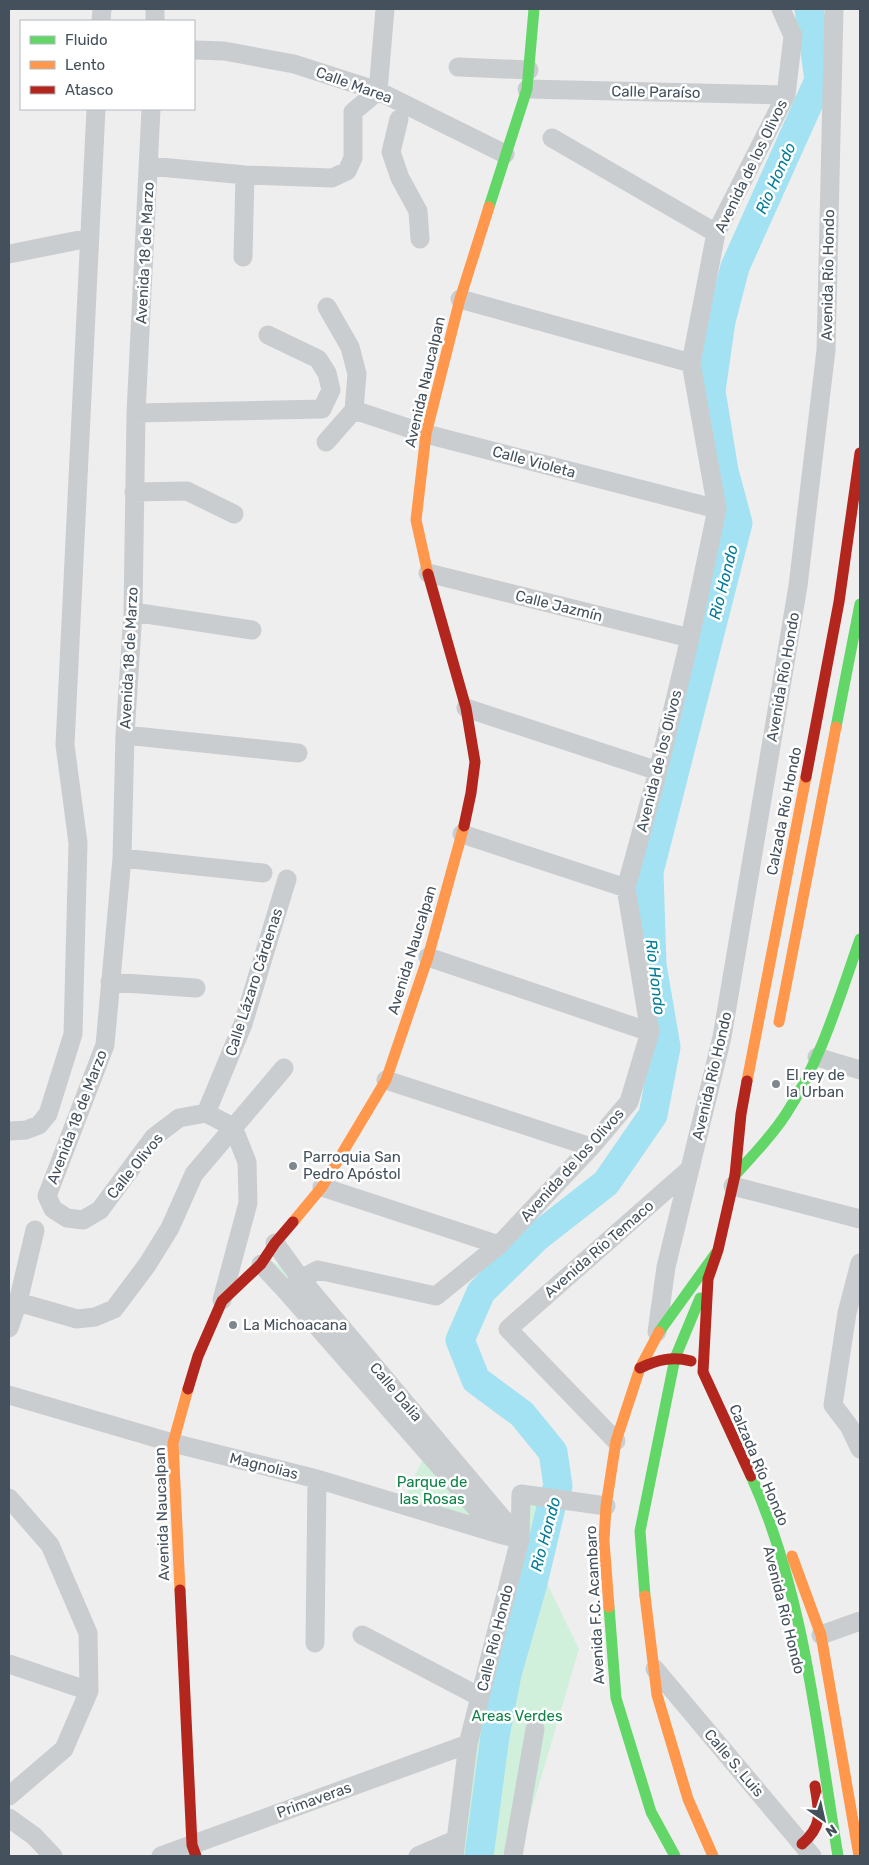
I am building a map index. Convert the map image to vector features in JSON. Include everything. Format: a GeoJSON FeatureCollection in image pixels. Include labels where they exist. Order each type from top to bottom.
{"type":"FeatureCollection","features":[{"type":"Feature","properties":{"kind":"main road","name":"Avenida Naucalpan"},"geometry":{"type":"LineString","coordinates":[[194,1851],[173,1443],[198,1356],[222,1301],[261,1264],[322,1187],[386,1080],[428,957],[462,834],[472,793],[474,762],[466,708],[428,573],[416,520],[426,434],[460,299],[527,89],[534,9]]}},
{"type":"Feature","properties":{"kind":"main road","name":"Calzada Río Hondo"},"geometry":{"type":"LineString","coordinates":[[734,1180],[741,1114],[839,602],[860,453]]}},
{"type":"Feature","properties":{"kind":"main road"},"geometry":{"type":"LineString","coordinates":[[776,1034],[860,604]]}},
{"type":"Feature","properties":{"kind":"main road"},"geometry":{"type":"LineString","coordinates":[[734,1180],[788,1111],[817,1057],[860,939]]}},
{"type":"Feature","properties":{"kind":"main road","name":"Calzada Río Hondo"},"geometry":{"type":"LineString","coordinates":[[751,1128],[734,1180],[718,1250],[708,1279],[703,1372],[762,1501],[789,1584],[803,1646],[838,1856]]}},
{"type":"Feature","properties":{"kind":"main road","name":"Avenida F.C. Acambaro"},"geometry":{"type":"LineString","coordinates":[[675,1856],[651,1812],[616,1698],[604,1541],[606,1506],[616,1442],[640,1368],[656,1336],[718,1250]]}},
{"type":"Feature","properties":{"kind":"main road"},"geometry":{"type":"LineString","coordinates":[[708,1279],[675,1358],[640,1530],[647,1619],[655,1669],[656,1695],[688,1799],[713,1856]]}},
{"type":"Feature","properties":{"kind":"main road"},"geometry":{"type":"LineString","coordinates":[[640,1368],[658,1359],[675,1358],[690,1360],[703,1372]]}},
{"type":"Feature","properties":{"kind":"main road","name":"Avenida Río Hondo"},"geometry":{"type":"LineString","coordinates":[[762,1501],[768,1553],[792,1634],[802,1684],[820,1817],[818,1828],[812,1836],[807,1850]]}},
{"type":"Feature","properties":{"kind":"main road","name":"Avenida Río Hondo"},"geometry":{"type":"LineString","coordinates":[[762,1501],[787,1545],[821,1635],[859,1856]]}},
{"type":"Feature","properties":{"kind":"main road"},"geometry":{"type":"LineString","coordinates":[[655,1669],[699,1799],[726,1856]]}},
{"type":"Feature","properties":{"kind":"main road"},"geometry":{"type":"LineString","coordinates":[[807,1850],[836,1837],[845,1824],[850,1798]]}},
{"type":"Feature","properties":{"kind":"street"},"geometry":{"type":"LineString","coordinates":[[149,166],[246,175],[332,178],[346,171],[353,158],[353,112],[378,91],[385,9]]}},
{"type":"Feature","properties":{"kind":"street","name":"Avenida de los Olivos"},"geometry":{"type":"LineString","coordinates":[[287,1292],[301,1279],[318,1270],[436,1296],[499,1245],[591,1147],[629,1102],[650,1032],[626,888],[658,771],[690,638],[717,509],[691,363],[716,233],[786,95],[793,36],[781,9]]}},
{"type":"Feature","properties":{"kind":"street","name":"Avenida Río Hondo"},"geometry":{"type":"LineString","coordinates":[[656,1336],[666,1267],[722,1037],[798,586],[826,350],[834,9]]}},
{"type":"Feature","properties":{"kind":"street","name":"Calle Marea"},"geometry":{"type":"LineString","coordinates":[[195,50],[224,51],[294,64],[378,91],[505,154]]}},
{"type":"Feature","properties":{"kind":"street"},"geometry":{"type":"LineString","coordinates":[[458,67],[529,70]]}},
{"type":"Feature","properties":{"kind":"street","name":"Calle Paraíso"},"geometry":{"type":"LineString","coordinates":[[527,89],[786,95]]}},
{"type":"Feature","properties":{"kind":"street"},"geometry":{"type":"LineString","coordinates":[[9,1131],[26,1130],[39,1125],[48,1114],[73,1034],[78,843],[66,745],[96,110]]}},
{"type":"Feature","properties":{"kind":"street","name":"Avenida 18 de Marzo"},"geometry":{"type":"LineString","coordinates":[[47,1196],[105,1045],[122,858],[133,612],[136,413],[151,110]]}},
{"type":"Feature","properties":{"kind":"street"},"geometry":{"type":"LineString","coordinates":[[399,119],[391,152],[400,178],[418,211],[420,239]]}},
{"type":"Feature","properties":{"kind":"street"},"geometry":{"type":"LineString","coordinates":[[552,138],[716,233]]}},
{"type":"Feature","properties":{"kind":"street"},"geometry":{"type":"LineString","coordinates":[[243,257],[246,175]]}},
{"type":"Feature","properties":{"kind":"street"},"geometry":{"type":"LineString","coordinates":[[9,254],[89,238]]}},
{"type":"Feature","properties":{"kind":"street"},"geometry":{"type":"LineString","coordinates":[[460,299],[691,363]]}},
{"type":"Feature","properties":{"kind":"street"},"geometry":{"type":"LineString","coordinates":[[326,442],[354,410],[357,374],[350,347],[327,307]]}},
{"type":"Feature","properties":{"kind":"street"},"geometry":{"type":"LineString","coordinates":[[136,413],[322,409],[331,390],[327,373],[318,359],[268,335]]}},
{"type":"Feature","properties":{"kind":"street","name":"Calle Violeta"},"geometry":{"type":"LineString","coordinates":[[354,410],[426,434],[717,509]]}},
{"type":"Feature","properties":{"kind":"street"},"geometry":{"type":"LineString","coordinates":[[134,492],[187,491],[234,514]]}},
{"type":"Feature","properties":{"kind":"street","name":"Calle Jazmín"},"geometry":{"type":"LineString","coordinates":[[428,573],[690,638]]}},
{"type":"Feature","properties":{"kind":"street"},"geometry":{"type":"LineString","coordinates":[[133,612],[252,630]]}},
{"type":"Feature","properties":{"kind":"street"},"geometry":{"type":"LineString","coordinates":[[466,708],[658,771]]}},
{"type":"Feature","properties":{"kind":"street"},"geometry":{"type":"LineString","coordinates":[[126,735],[298,753]]}},
{"type":"Feature","properties":{"kind":"street"},"geometry":{"type":"LineString","coordinates":[[462,834],[626,888]]}},
{"type":"Feature","properties":{"kind":"street"},"geometry":{"type":"LineString","coordinates":[[122,858],[263,873]]}},
{"type":"Feature","properties":{"kind":"street","name":"Calle Lázaro Cárdenas"},"geometry":{"type":"LineString","coordinates":[[206,1113],[243,1024],[287,879]]}},
{"type":"Feature","properties":{"kind":"street"},"geometry":{"type":"LineString","coordinates":[[428,957],[650,1032]]}},
{"type":"Feature","properties":{"kind":"street"},"geometry":{"type":"LineString","coordinates":[[110,982],[196,988]]}},
{"type":"Feature","properties":{"kind":"street"},"geometry":{"type":"LineString","coordinates":[[817,1057],[860,1070]]}},
{"type":"Feature","properties":{"kind":"street"},"geometry":{"type":"LineString","coordinates":[[18,1302],[77,1319],[94,1317],[114,1309],[147,1265],[170,1228],[194,1174],[284,1068]]}},
{"type":"Feature","properties":{"kind":"street"},"geometry":{"type":"LineString","coordinates":[[386,1080],[591,1147]]}},
{"type":"Feature","properties":{"kind":"street"},"geometry":{"type":"LineString","coordinates":[[206,1113],[233,1127],[247,1162],[248,1203],[222,1301]]}},
{"type":"Feature","properties":{"kind":"street","name":"Calle Olivos"},"geometry":{"type":"LineString","coordinates":[[47,1196],[53,1208],[67,1218],[83,1220],[100,1210],[154,1137],[179,1118],[206,1113]]}},
{"type":"Feature","properties":{"kind":"street","name":"Avenida Río Temaco"},"geometry":{"type":"LineString","coordinates":[[616,1442],[508,1329],[690,1169]]}},
{"type":"Feature","properties":{"kind":"street"},"geometry":{"type":"LineString","coordinates":[[734,1180],[860,1219]]}},
{"type":"Feature","properties":{"kind":"street"},"geometry":{"type":"LineString","coordinates":[[322,1187],[499,1245]]}},
{"type":"Feature","properties":{"kind":"street"},"geometry":{"type":"LineString","coordinates":[[9,1328],[18,1302],[35,1230]]}},
{"type":"Feature","properties":{"kind":"street","name":"Calle Dalia"},"geometry":{"type":"LineString","coordinates":[[275,1244],[396,1404],[499,1534]]}},
{"type":"Feature","properties":{"kind":"street"},"geometry":{"type":"LineString","coordinates":[[860,1263],[847,1313],[833,1405],[849,1426],[860,1449]]}},
{"type":"Feature","properties":{"kind":"street","name":"Calle Dalia"},"geometry":{"type":"LineString","coordinates":[[261,1264],[396,1404],[520,1539]]}},
{"type":"Feature","properties":{"kind":"street","name":"Magnolias"},"geometry":{"type":"LineString","coordinates":[[9,1395],[173,1443],[317,1479],[520,1539]]}},
{"type":"Feature","properties":{"kind":"street"},"geometry":{"type":"LineString","coordinates":[[315,1643],[317,1479]]}},
{"type":"Feature","properties":{"kind":"street","name":"Calle Río Hondo"},"geometry":{"type":"LineString","coordinates":[[454,1848],[468,1744],[520,1539],[520,1494],[606,1506]]}},
{"type":"Feature","properties":{"kind":"street"},"geometry":{"type":"LineString","coordinates":[[9,1498],[50,1545],[88,1633],[89,1691],[64,1749],[9,1796]]}},
{"type":"Feature","properties":{"kind":"street"},"geometry":{"type":"LineString","coordinates":[[821,1635],[860,1622]]}},
{"type":"Feature","properties":{"kind":"street"},"geometry":{"type":"LineString","coordinates":[[362,1636],[480,1697]]}},
{"type":"Feature","properties":{"kind":"street"},"geometry":{"type":"LineString","coordinates":[[9,1664],[89,1691]]}},
{"type":"Feature","properties":{"kind":"street","name":"Calle S. Luis"},"geometry":{"type":"LineString","coordinates":[[655,1669],[807,1850]]}},
{"type":"Feature","properties":{"kind":"street"},"geometry":{"type":"LineString","coordinates":[[513,1856],[535,1729]]}},
{"type":"Feature","properties":{"kind":"street","name":"Primaveras"},"geometry":{"type":"LineString","coordinates":[[161,1856],[194,1851],[468,1744]]}},
{"type":"Feature","properties":{"kind":"street"},"geometry":{"type":"LineString","coordinates":[[9,1818],[34,1836],[53,1856]]}},
{"type":"Feature","properties":{"kind":"street"},"geometry":{"type":"LineString","coordinates":[[418,1856],[454,1848]]}},
{"type":"Feature","properties":{"kind":"green space","name":"Parque de las Rosas"},"geometry":{"type":"Polygon","coordinates":[[[264,1256],[301,1280],[519,1538],[521,1494],[553,1499],[543,1542],[520,1539],[401,1504],[426,1452],[264,1256]]]}},
{"type":"Feature","properties":{"kind":"green space","name":"Areas Verdes"},"geometry":{"type":"Polygon","coordinates":[[[537,1563],[579,1649],[518,1856],[454,1856],[480,1697],[533,1583],[537,1563]]]}},
{"type":"Feature","properties":{"kind":"waterway","name":"Rio Hondo"},"geometry":{"type":"LineString","coordinates":[[479,1856],[495,1736],[507,1674],[558,1486],[553,1452],[522,1414],[476,1380],[460,1340],[481,1292],[537,1237],[606,1183],[653,1115],[666,1047],[652,965],[649,872],[738,523],[724,471],[711,391],[721,321],[735,267],[819,80],[809,9]]}},
{"type":"Feature","properties":{"kind":"traffic: fast"},"geometry":{"type":"LineString","coordinates":[[489,207],[527,89],[534,9]]}},
{"type":"Feature","properties":{"kind":"traffic: fast"},"geometry":{"type":"LineString","coordinates":[[836,727],[860,604]]}},
{"type":"Feature","properties":{"kind":"traffic: fast"},"geometry":{"type":"LineString","coordinates":[[735,1175],[775,1130],[798,1094],[828,1029],[860,939]]}},
{"type":"Feature","properties":{"kind":"traffic: fast"},"geometry":{"type":"LineString","coordinates":[[659,1332],[716,1253]]}},
{"type":"Feature","properties":{"kind":"traffic: fast"},"geometry":{"type":"LineString","coordinates":[[645,1596],[640,1531],[675,1358],[700,1298]]}},
{"type":"Feature","properties":{"kind":"traffic: fast"},"geometry":{"type":"LineString","coordinates":[[751,1476],[769,1520],[796,1614],[815,1711],[838,1856]]}},
{"type":"Feature","properties":{"kind":"traffic: fast"},"geometry":{"type":"LineString","coordinates":[[609,1607],[616,1698],[651,1812],[675,1856]]}},
{"type":"Feature","properties":{"kind":"traffic: slow"},"geometry":{"type":"LineString","coordinates":[[428,574],[416,520],[426,434],[460,299],[489,207]]}},
{"type":"Feature","properties":{"kind":"traffic: slow"},"geometry":{"type":"LineString","coordinates":[[779,1022],[836,727]]}},
{"type":"Feature","properties":{"kind":"traffic: slow"},"geometry":{"type":"LineString","coordinates":[[747,1081],[806,777]]}},
{"type":"Feature","properties":{"kind":"traffic: slow"},"geometry":{"type":"LineString","coordinates":[[293,1222],[322,1187],[386,1080],[428,957],[464,826]]}},
{"type":"Feature","properties":{"kind":"traffic: slow"},"geometry":{"type":"LineString","coordinates":[[609,1607],[604,1541],[606,1506],[616,1441],[640,1368],[659,1332]]}},
{"type":"Feature","properties":{"kind":"traffic: slow"},"geometry":{"type":"LineString","coordinates":[[180,1590],[173,1443],[188,1389]]}},
{"type":"Feature","properties":{"kind":"traffic: slow"},"geometry":{"type":"LineString","coordinates":[[792,1556],[821,1635],[859,1856]]}},
{"type":"Feature","properties":{"kind":"traffic: slow"},"geometry":{"type":"LineString","coordinates":[[645,1596],[657,1695],[688,1799],[713,1856]]}},
{"type":"Feature","properties":{"kind":"traffic: jam"},"geometry":{"type":"LineString","coordinates":[[806,777],[839,602],[860,453]]}},
{"type":"Feature","properties":{"kind":"traffic: jam"},"geometry":{"type":"LineString","coordinates":[[428,574],[466,708],[475,762],[464,826]]}},
{"type":"Feature","properties":{"kind":"traffic: jam"},"geometry":{"type":"LineString","coordinates":[[747,1081],[741,1114],[735,1175],[718,1250],[708,1279],[703,1372],[751,1476]]}},
{"type":"Feature","properties":{"kind":"traffic: jam"},"geometry":{"type":"LineString","coordinates":[[188,1389],[198,1356],[222,1301],[261,1264],[275,1243],[293,1222]]}},
{"type":"Feature","properties":{"kind":"traffic: jam"},"geometry":{"type":"LineString","coordinates":[[640,1368],[665,1360],[691,1361]]}},
{"type":"Feature","properties":{"kind":"traffic: jam"},"geometry":{"type":"LineString","coordinates":[[180,1590],[192,1845],[196,1856]]}},
{"type":"Feature","properties":{"kind":"traffic: jam"},"geometry":{"type":"LineString","coordinates":[[802,1844],[814,1831],[817,1824],[818,1811],[815,1786]]}},
{"type":"Feature","properties":{"kind":"place","name":"El rey de la Urban"},"geometry":{"type":"Point","coordinates":[776,1084]}},
{"type":"Feature","properties":{"kind":"place","name":"Parroquia San Pedro Apóstol"},"geometry":{"type":"Point","coordinates":[293,1166]}},
{"type":"Feature","properties":{"kind":"place","name":"La Michoacana"},"geometry":{"type":"Point","coordinates":[233,1325]}}]}
